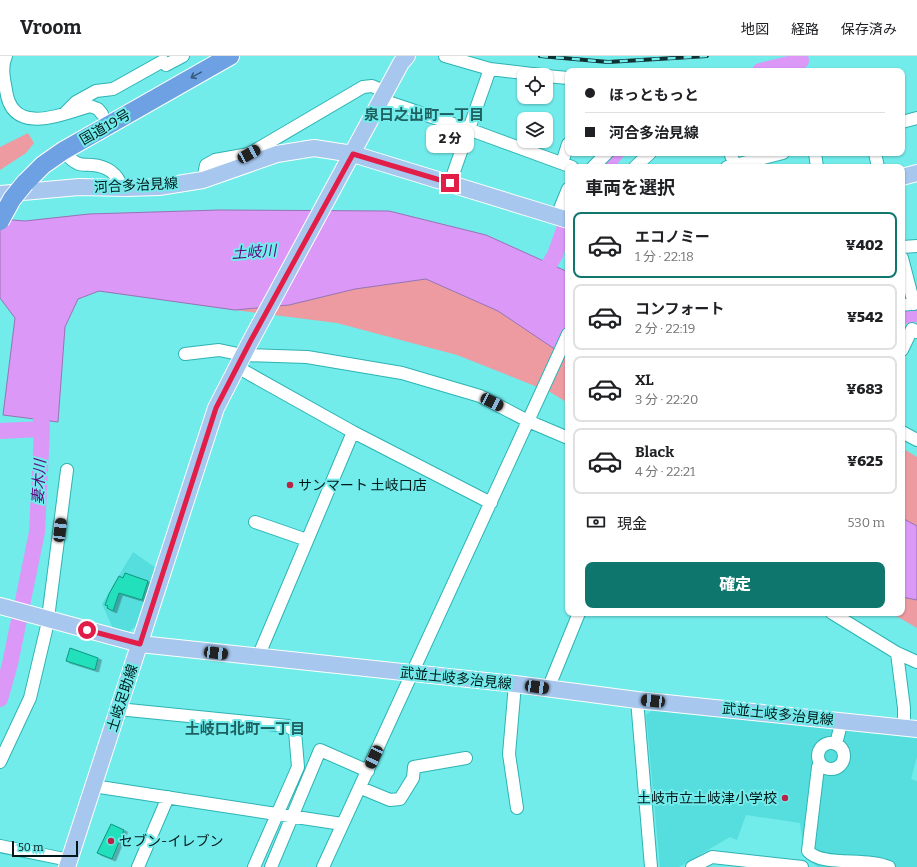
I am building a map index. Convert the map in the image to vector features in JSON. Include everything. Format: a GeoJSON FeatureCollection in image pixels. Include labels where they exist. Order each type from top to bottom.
{"type":"FeatureCollection","features":[{"type":"Feature","properties":{"kind":"highway","name":"国道19号"},"geometry":{"type":"LineString","coordinates":[[0,221],[12,199],[25,166],[41,153],[59,139],[205,56]]}},
{"type":"Feature","properties":{"kind":"highway","name":"国道19号"},"geometry":{"type":"LineString","coordinates":[[0,200],[19,182],[63,151],[230,56]]}},
{"type":"Feature","properties":{"kind":"main road","name":"土岐足助線"},"geometry":{"type":"LineString","coordinates":[[68,863],[216,408],[243,354],[407,56]]}},
{"type":"Feature","properties":{"kind":"main road","name":"河合多治見線"},"geometry":{"type":"LineString","coordinates":[[0,194],[79,187],[122,188],[159,186],[203,180],[277,154],[314,148],[353,154],[562,218]]}},
{"type":"Feature","properties":{"kind":"main road"},"geometry":{"type":"LineString","coordinates":[[905,176],[917,173]]}},
{"type":"Feature","properties":{"kind":"main road","name":"武並土岐多治見線"},"geometry":{"type":"LineString","coordinates":[[0,606],[140,644],[515,684],[637,700],[910,728]]}},
{"type":"Feature","properties":{"kind":"street"},"geometry":{"type":"LineString","coordinates":[[6,56],[3,71],[6,93],[14,112],[20,116],[31,120],[66,113],[90,106],[98,109],[102,114]]}},
{"type":"Feature","properties":{"kind":"street"},"geometry":{"type":"LineString","coordinates":[[167,58],[166,64],[183,56]]}},
{"type":"Feature","properties":{"kind":"street"},"geometry":{"type":"LineString","coordinates":[[445,56],[490,69],[517,72]]}},
{"type":"Feature","properties":{"kind":"street"},"geometry":{"type":"LineString","coordinates":[[66,113],[76,102],[96,91],[113,89],[167,58]]}},
{"type":"Feature","properties":{"kind":"street"},"geometry":{"type":"LineString","coordinates":[[450,183],[490,69]]}},
{"type":"Feature","properties":{"kind":"street"},"geometry":{"type":"LineString","coordinates":[[553,77],[565,78]]}},
{"type":"Feature","properties":{"kind":"street"},"geometry":{"type":"LineString","coordinates":[[203,180],[206,165],[215,160],[249,154],[363,87],[372,86],[384,96],[468,129],[565,164]]}},
{"type":"Feature","properties":{"kind":"street"},"geometry":{"type":"LineString","coordinates":[[905,121],[917,118]]}},
{"type":"Feature","properties":{"kind":"street"},"geometry":{"type":"LineString","coordinates":[[63,151],[76,163],[99,166],[110,170],[117,176],[122,188]]}},
{"type":"Feature","properties":{"kind":"street"},"geometry":{"type":"LineString","coordinates":[[595,164],[604,156]]}},
{"type":"Feature","properties":{"kind":"street"},"geometry":{"type":"LineString","coordinates":[[638,164],[647,156]]}},
{"type":"Feature","properties":{"kind":"street"},"geometry":{"type":"LineString","coordinates":[[741,164],[771,156]]}},
{"type":"Feature","properties":{"kind":"street"},"geometry":{"type":"LineString","coordinates":[[562,218],[565,204]]}},
{"type":"Feature","properties":{"kind":"street"},"geometry":{"type":"LineString","coordinates":[[905,247],[917,246]]}},
{"type":"Feature","properties":{"kind":"street"},"geometry":{"type":"LineString","coordinates":[[905,273],[911,304]]}},
{"type":"Feature","properties":{"kind":"street"},"geometry":{"type":"LineString","coordinates":[[905,344],[912,329]]}},
{"type":"Feature","properties":{"kind":"street"},"geometry":{"type":"LineString","coordinates":[[323,867],[342,824],[361,788],[565,341]]}},
{"type":"Feature","properties":{"kind":"street"},"geometry":{"type":"LineString","coordinates":[[185,354],[219,350],[243,354],[307,357],[402,373],[480,396],[530,418],[565,436]]}},
{"type":"Feature","properties":{"kind":"street"},"geometry":{"type":"LineString","coordinates":[[243,354],[353,432],[491,503]]}},
{"type":"Feature","properties":{"kind":"street"},"geometry":{"type":"LineString","coordinates":[[258,657],[353,432]]}},
{"type":"Feature","properties":{"kind":"street"},"geometry":{"type":"LineString","coordinates":[[905,434],[917,440]]}},
{"type":"Feature","properties":{"kind":"street"},"geometry":{"type":"LineString","coordinates":[[0,762],[30,698],[46,619],[67,470]]}},
{"type":"Feature","properties":{"kind":"street"},"geometry":{"type":"LineString","coordinates":[[255,522],[307,540]]}},
{"type":"Feature","properties":{"kind":"street"},"geometry":{"type":"LineString","coordinates":[[548,689],[578,616]]}},
{"type":"Feature","properties":{"kind":"street"},"geometry":{"type":"LineString","coordinates":[[837,616],[897,653],[917,662]]}},
{"type":"Feature","properties":{"kind":"street"},"geometry":{"type":"LineString","coordinates":[[897,653],[904,708],[910,728]]}},
{"type":"Feature","properties":{"kind":"street"},"geometry":{"type":"LineString","coordinates":[[515,684],[509,754],[517,808]]}},
{"type":"Feature","properties":{"kind":"street"},"geometry":{"type":"LineString","coordinates":[[637,700],[651,867]]}},
{"type":"Feature","properties":{"kind":"street"},"geometry":{"type":"LineString","coordinates":[[118,709],[288,726],[295,731],[298,767],[254,867]]}},
{"type":"Feature","properties":{"kind":"street"},"geometry":{"type":"LineString","coordinates":[[836,744],[842,720]]}},
{"type":"Feature","properties":{"kind":"street"},"geometry":{"type":"LineString","coordinates":[[820,764],[829,769],[840,765],[843,753],[836,744],[830,743],[823,746],[818,754],[820,764],[818,767],[808,851],[817,860],[826,862],[843,864],[863,862],[889,867]]}},
{"type":"Feature","properties":{"kind":"street"},"geometry":{"type":"LineString","coordinates":[[271,867],[320,750],[368,771]]}},
{"type":"Feature","properties":{"kind":"street"},"geometry":{"type":"LineString","coordinates":[[361,788],[390,800],[400,799],[413,778],[414,767],[466,758]]}},
{"type":"Feature","properties":{"kind":"street"},"geometry":{"type":"LineString","coordinates":[[93,786],[293,815],[342,824]]}},
{"type":"Feature","properties":{"kind":"street"},"geometry":{"type":"LineString","coordinates":[[138,867],[168,797]]}},
{"type":"Feature","properties":{"kind":"street"},"geometry":{"type":"LineString","coordinates":[[1,850],[68,863]]}},
{"type":"Feature","properties":{"kind":"street"},"geometry":{"type":"LineString","coordinates":[[692,867],[712,857],[802,867]]}},
{"type":"Feature","properties":{"kind":"shaded area"},"geometry":{"type":"Polygon","coordinates":[[[28,133],[34,143],[26,153],[0,170],[0,147],[28,133]]]}},
{"type":"Feature","properties":{"kind":"shaded area"},"geometry":{"type":"Polygon","coordinates":[[[426,279],[498,311],[565,356],[565,401],[550,392],[457,355],[337,323],[235,310],[289,305],[355,289],[426,279]]]}},
{"type":"Feature","properties":{"kind":"shaded area"},"geometry":{"type":"Polygon","coordinates":[[[905,450],[917,457],[917,526],[905,520],[905,450]]]}},
{"type":"Feature","properties":{"kind":"shaded area"},"geometry":{"type":"Polygon","coordinates":[[[133,552],[156,568],[136,626],[125,635],[115,633],[102,604],[133,552]]]}},
{"type":"Feature","properties":{"kind":"shaded area"},"geometry":{"type":"Polygon","coordinates":[[[905,598],[917,600],[917,628],[896,616],[905,616],[905,598]]]}},
{"type":"Feature","properties":{"kind":"shaded area","name":"土岐市立土岐津小学校"},"geometry":{"type":"Polygon","coordinates":[[[659,705],[917,734],[917,757],[911,779],[917,781],[917,867],[818,867],[805,858],[800,823],[746,815],[737,840],[730,837],[679,867],[660,867],[646,715],[659,705]]]}},
{"type":"Feature","properties":{"kind":"water","name":"土岐川"},"geometry":{"type":"Polygon","coordinates":[[[219,210],[389,211],[486,235],[565,271],[565,356],[498,311],[426,279],[355,289],[289,305],[235,310],[99,291],[78,299],[65,327],[58,422],[3,415],[15,318],[0,298],[0,219],[25,221],[89,214],[219,210]]]}},
{"type":"Feature","properties":{"kind":"water"},"geometry":{"type":"Polygon","coordinates":[[[905,520],[917,526],[917,600],[905,598],[905,520]]]}},
{"type":"Feature","properties":{"kind":"building"},"geometry":{"type":"Polygon","coordinates":[[[125,573],[148,581],[142,600],[119,593],[113,611],[105,605],[119,576],[123,578],[125,573]]]}},
{"type":"Feature","properties":{"kind":"building"},"geometry":{"type":"Polygon","coordinates":[[[70,648],[98,658],[95,670],[66,661],[70,648]]]}},
{"type":"Feature","properties":{"kind":"building","name":"セブン-イレブン"},"geometry":{"type":"Polygon","coordinates":[[[111,824],[124,830],[112,859],[97,853],[111,824]]]}},
{"type":"Feature","properties":{"kind":"waterway"},"geometry":{"type":"LineString","coordinates":[[772,68],[801,61],[800,56]]}},
{"type":"Feature","properties":{"kind":"waterway"},"geometry":{"type":"LineString","coordinates":[[607,164],[613,156]]}},
{"type":"Feature","properties":{"kind":"waterway"},"geometry":{"type":"LineString","coordinates":[[539,281],[555,255],[565,227]]}},
{"type":"Feature","properties":{"kind":"waterway"},"geometry":{"type":"LineString","coordinates":[[905,316],[917,314]]}},
{"type":"Feature","properties":{"kind":"waterway","name":"妻木川"},"geometry":{"type":"LineString","coordinates":[[0,699],[10,664],[37,532],[42,429],[39,399]]}},
{"type":"Feature","properties":{"kind":"waterway"},"geometry":{"type":"LineString","coordinates":[[0,431],[42,429]]}},
{"type":"Feature","properties":{"kind":"railway"},"geometry":{"type":"LineString","coordinates":[[540,56],[608,62],[707,56]]}},
{"type":"Feature","properties":{"kind":"place","name":"サンマート 土岐口店"},"geometry":{"type":"Point","coordinates":[290,485]}},
{"type":"Feature","properties":{"kind":"place","name":"土岐市立土岐津小学校"},"geometry":{"type":"Point","coordinates":[785,798]}},
{"type":"Feature","properties":{"kind":"place","name":"セブン-イレブン"},"geometry":{"type":"Point","coordinates":[111,841]}},
{"type":"Feature","properties":{"kind":"district","name":"泉日之出町一丁目"},"geometry":{"type":"Point","coordinates":[424,115]}},
{"type":"Feature","properties":{"kind":"district","name":"土岐口北町一丁目"},"geometry":{"type":"Point","coordinates":[245,729]}},
{"type":"Feature","properties":{"kind":"route"},"geometry":{"type":"LineString","coordinates":[[87,630],[140,644],[216,408],[250,342],[353,154],[450,183]]}}]}
